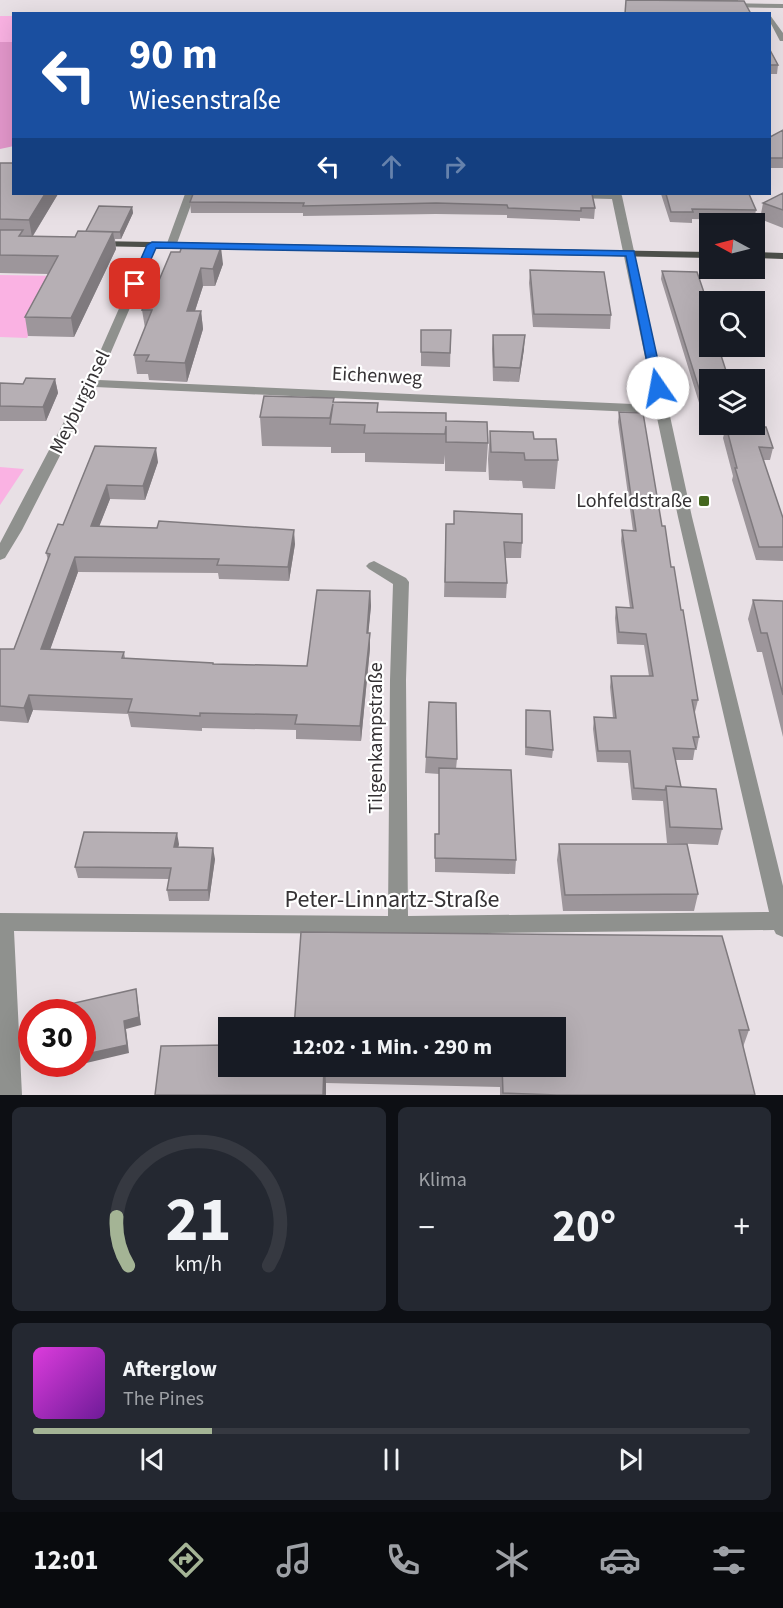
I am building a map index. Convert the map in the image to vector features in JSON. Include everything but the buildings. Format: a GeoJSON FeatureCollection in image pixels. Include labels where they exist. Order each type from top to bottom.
{"type":"FeatureCollection","features":[{"type":"Feature","properties":{"kind":"main road"},"geometry":{"type":"LineString","coordinates":[[82,244],[699,255]]}},
{"type":"Feature","properties":{"kind":"main road"},"geometry":{"type":"LineString","coordinates":[[765,255],[783,256]]}},
{"type":"Feature","properties":{"kind":"street"},"geometry":{"type":"LineString","coordinates":[[717,5],[783,6]]}},
{"type":"Feature","properties":{"kind":"street"},"geometry":{"type":"LineString","coordinates":[[762,6],[766,12]]}},
{"type":"Feature","properties":{"kind":"street"},"geometry":{"type":"LineString","coordinates":[[771,20],[781,36]]}},
{"type":"Feature","properties":{"kind":"street"},"geometry":{"type":"LineString","coordinates":[[171,246],[190,195]]}},
{"type":"Feature","properties":{"kind":"street"},"geometry":{"type":"LineString","coordinates":[[559,195],[616,195],[685,517],[782,924]]}},
{"type":"Feature","properties":{"kind":"street","name":"Meyburginsel"},"geometry":{"type":"LineString","coordinates":[[0,555],[90,383],[152,245]]}},
{"type":"Feature","properties":{"kind":"street","name":"Eichenweg"},"geometry":{"type":"LineString","coordinates":[[90,383],[662,409]]}},
{"type":"Feature","properties":{"kind":"street","name":"Tilgenkampstraße"},"geometry":{"type":"LineString","coordinates":[[374,566],[401,582],[398,680],[398,925]]}},
{"type":"Feature","properties":{"kind":"street"},"geometry":{"type":"LineString","coordinates":[[2,922],[11,1095]]}},
{"type":"Feature","properties":{"kind":"street","name":"Peter-Linnartz-Straße"},"geometry":{"type":"LineString","coordinates":[[2,922],[398,925],[782,924]]}},
{"type":"Feature","properties":{"kind":"shaded area"},"geometry":{"type":"Polygon","coordinates":[[[0,16],[12,16],[12,42],[0,42],[0,16]]]}},
{"type":"Feature","properties":{"kind":"shaded area"},"geometry":{"type":"Polygon","coordinates":[[[0,42],[12,42],[12,146],[0,149],[0,42]]]}},
{"type":"Feature","properties":{"kind":"shaded area"},"geometry":{"type":"Polygon","coordinates":[[[0,275],[59,276],[27,338],[0,337],[0,275]]]}},
{"type":"Feature","properties":{"kind":"shaded area"},"geometry":{"type":"Polygon","coordinates":[[[0,467],[24,469],[0,505],[0,467]]]}},
{"type":"Feature","properties":{"kind":"place","name":"Lohfeldstraße"},"geometry":{"type":"Point","coordinates":[704,501]}},
{"type":"Feature","properties":{"kind":"route"},"geometry":{"type":"LineString","coordinates":[[135,284],[152,245],[630,253],[658,388]]}}]}
